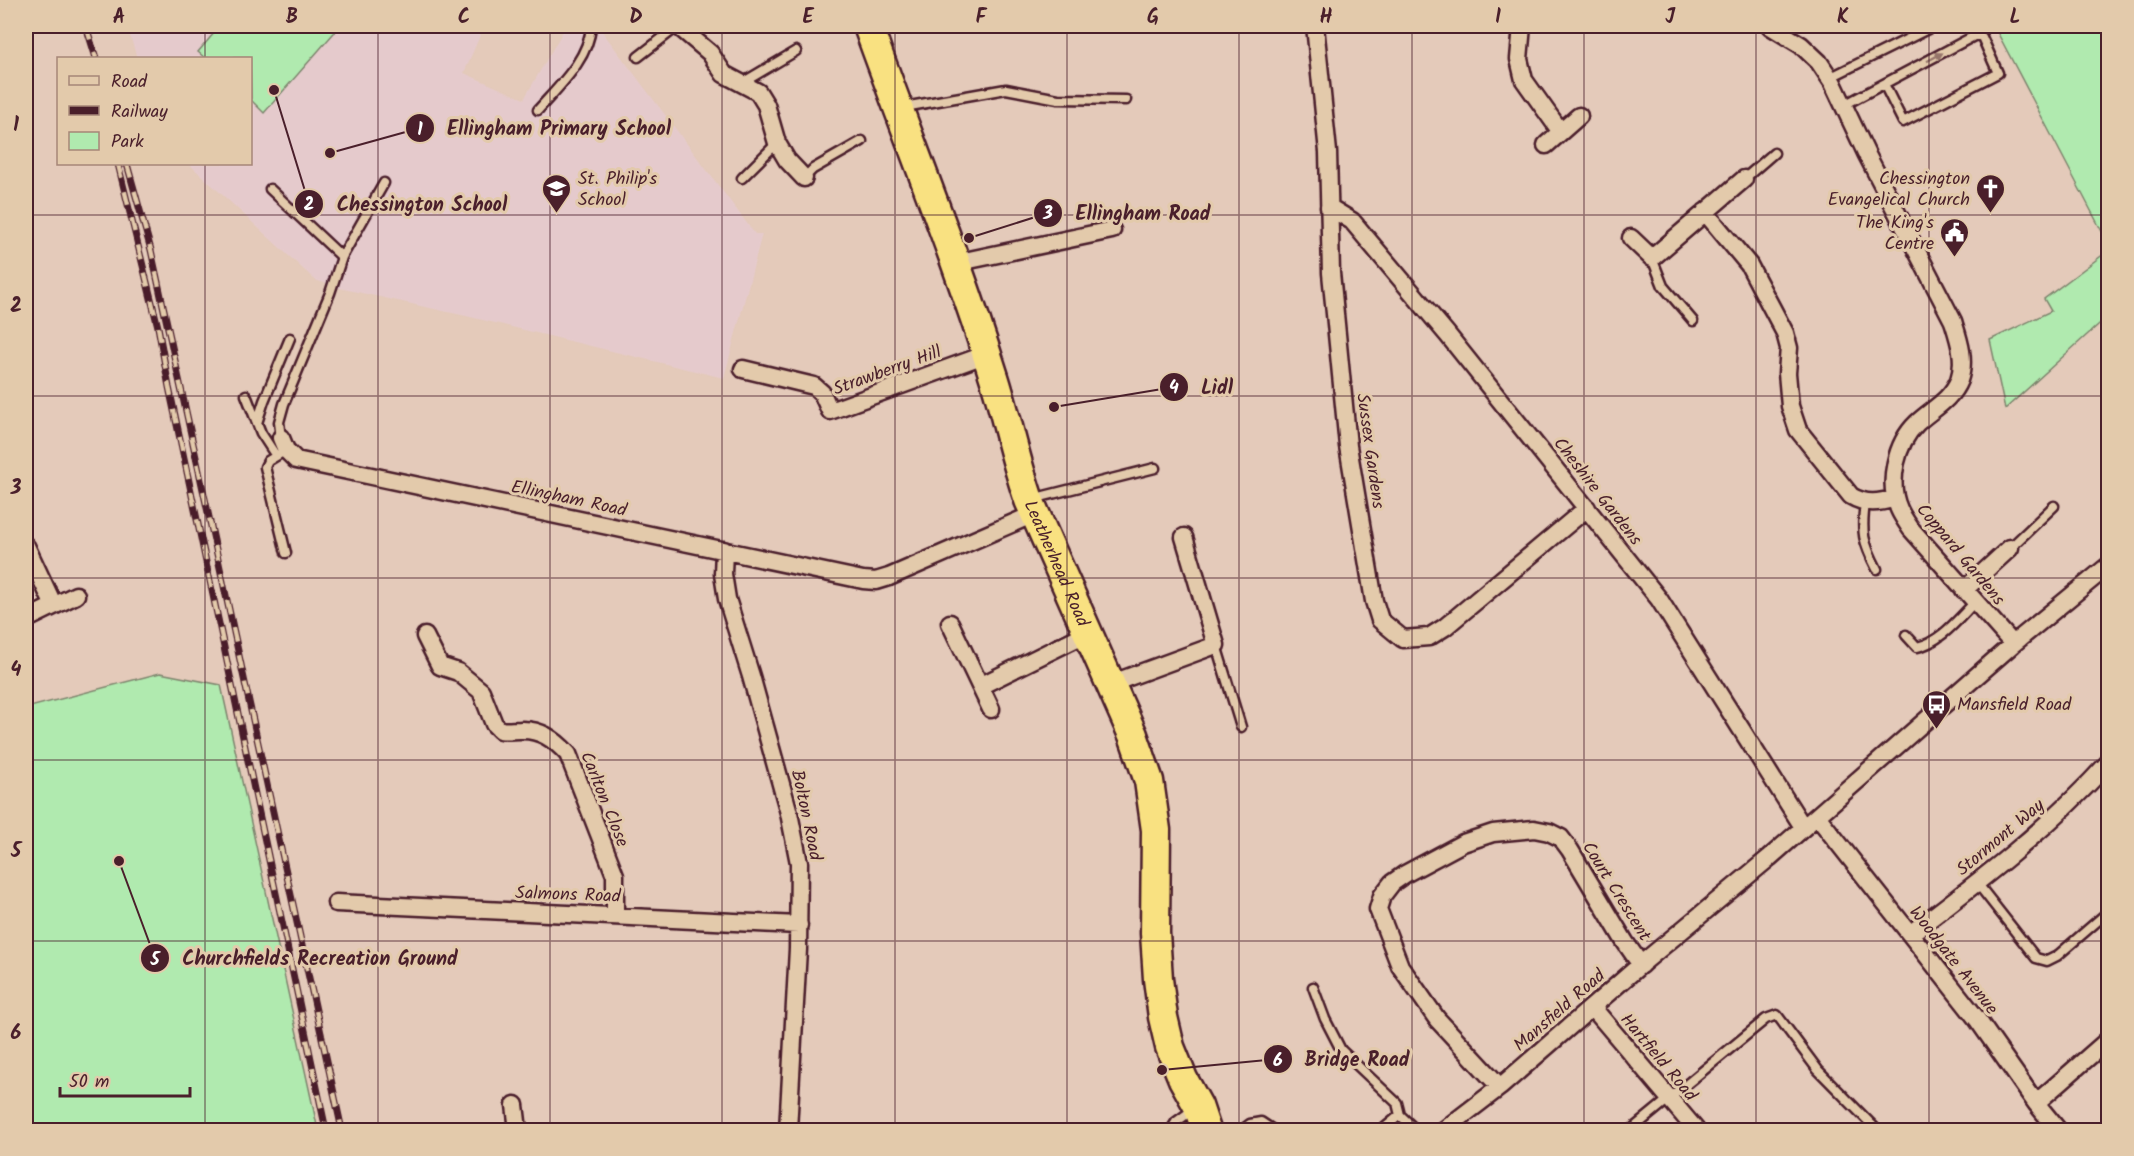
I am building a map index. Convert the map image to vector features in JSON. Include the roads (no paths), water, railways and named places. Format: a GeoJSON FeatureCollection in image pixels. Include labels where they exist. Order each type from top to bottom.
{"type":"FeatureCollection","features":[{"type":"Feature","properties":{"kind":"highway","name":"Leatherhead Road"},"geometry":{"type":"LineString","coordinates":[[868,26],[987,354],[1031,507],[1133,735],[1149,781],[1156,830],[1155,933],[1163,1017],[1170,1047],[1202,1118],[1221,1131]]}},
{"type":"Feature","properties":{"kind":"street"},"geometry":{"type":"LineString","coordinates":[[678,26],[710,53],[724,74],[758,92],[766,105],[777,142],[788,160],[804,178]]}},
{"type":"Feature","properties":{"kind":"street","name":"Sussex Gardens"},"geometry":{"type":"LineString","coordinates":[[1315,26],[1328,152],[1331,273],[1348,446],[1374,600],[1380,620],[1403,639],[1429,637],[1445,627],[1587,508]]}},
{"type":"Feature","properties":{"kind":"street"},"geometry":{"type":"LineString","coordinates":[[1522,26],[1519,59],[1524,80],[1562,132]]}},
{"type":"Feature","properties":{"kind":"street","name":"Coppard Gardens"},"geometry":{"type":"LineString","coordinates":[[1770,26],[1801,45],[1819,62],[1829,78],[1953,321],[1961,348],[1962,367],[1959,380],[1953,392],[1917,423],[1907,435],[1899,451],[1896,465],[1895,498],[1911,529],[2013,644]]}},
{"type":"Feature","properties":{"kind":"street"},"geometry":{"type":"LineString","coordinates":[[1546,145],[1579,117]]}},
{"type":"Feature","properties":{"kind":"street"},"geometry":{"type":"LineString","coordinates":[[1631,238],[1652,258],[1744,179]]}},
{"type":"Feature","properties":{"kind":"street","name":"Cheshire Gardens"},"geometry":{"type":"LineString","coordinates":[[1329,207],[1352,221],[1447,334],[1659,599],[1803,827]]}},
{"type":"Feature","properties":{"kind":"street"},"geometry":{"type":"LineString","coordinates":[[1705,212],[1749,265],[1785,333],[1789,348],[1787,373],[1790,406],[1798,430],[1851,496],[1865,503],[1879,503],[1895,498]]}},
{"type":"Feature","properties":{"kind":"street"},"geometry":{"type":"LineString","coordinates":[[955,262],[1112,230]]}},
{"type":"Feature","properties":{"kind":"street","name":"Strawberry Hill"},"geometry":{"type":"LineString","coordinates":[[743,369],[814,386],[822,393],[830,411],[987,354]]}},
{"type":"Feature","properties":{"kind":"street","name":"Ellingham Road"},"geometry":{"type":"LineString","coordinates":[[285,451],[724,550],[876,581],[1031,507]]}},
{"type":"Feature","properties":{"kind":"street"},"geometry":{"type":"LineString","coordinates":[[1110,684],[1216,645],[1184,537]]}},
{"type":"Feature","properties":{"kind":"street"},"geometry":{"type":"LineString","coordinates":[[26,546],[54,606]]}},
{"type":"Feature","properties":{"kind":"street"},"geometry":{"type":"LineString","coordinates":[[1970,596],[2010,548]]}},
{"type":"Feature","properties":{"kind":"street","name":"Bolton Road"},"geometry":{"type":"LineString","coordinates":[[724,550],[723,574],[727,599],[758,698],[789,813],[799,863],[799,925],[788,1131]]}},
{"type":"Feature","properties":{"kind":"street","name":"Mansfield Road"},"geometry":{"type":"LineString","coordinates":[[1444,1131],[1593,1008],[1769,858],[2013,644],[2109,566]]}},
{"type":"Feature","properties":{"kind":"street"},"geometry":{"type":"LineString","coordinates":[[29,618],[76,596]]}},
{"type":"Feature","properties":{"kind":"street"},"geometry":{"type":"LineString","coordinates":[[950,623],[991,709]]}},
{"type":"Feature","properties":{"kind":"street"},"geometry":{"type":"LineString","coordinates":[[980,686],[1087,633]]}},
{"type":"Feature","properties":{"kind":"street","name":"Carlton Close"},"geometry":{"type":"LineString","coordinates":[[424,636],[440,666],[458,672],[481,691],[494,724],[500,730],[532,730],[557,743],[567,754],[615,875],[615,916]]}},
{"type":"Feature","properties":{"kind":"street","name":"Stormont Way"},"geometry":{"type":"LineString","coordinates":[[1910,934],[1977,883],[2055,818],[2109,763]]}},
{"type":"Feature","properties":{"kind":"street","name":"Woodgate Avenue"},"geometry":{"type":"LineString","coordinates":[[1817,816],[1977,1019],[2058,1131]]}},
{"type":"Feature","properties":{"kind":"street","name":"Court Crescent"},"geometry":{"type":"LineString","coordinates":[[1500,1087],[1437,1019],[1400,966],[1378,909],[1382,896],[1392,883],[1463,843],[1493,833],[1534,829],[1549,832],[1561,838],[1570,850],[1641,965]]}},
{"type":"Feature","properties":{"kind":"street","name":"Salmons Road"},"geometry":{"type":"LineString","coordinates":[[336,903],[799,925]]}},
{"type":"Feature","properties":{"kind":"street","name":"Hartfield Road"},"geometry":{"type":"LineString","coordinates":[[1593,1008],[1696,1131]]}},
{"type":"Feature","properties":{"kind":"street"},"geometry":{"type":"LineString","coordinates":[[2036,1103],[2109,1040]]}},
{"type":"Feature","properties":{"kind":"street"},"geometry":{"type":"LineString","coordinates":[[515,1105],[518,1131]]}},
{"type":"Feature","properties":{"kind":"lane"},"geometry":{"type":"LineString","coordinates":[[537,110],[566,79],[578,62],[591,36],[591,26]]}},
{"type":"Feature","properties":{"kind":"lane"},"geometry":{"type":"LineString","coordinates":[[638,57],[678,26]]}},
{"type":"Feature","properties":{"kind":"lane"},"geometry":{"type":"LineString","coordinates":[[1829,78],[1934,26]]}},
{"type":"Feature","properties":{"kind":"lane"},"geometry":{"type":"LineString","coordinates":[[1844,105],[1976,34],[1982,37],[1998,73],[1903,122],[1884,84]]}},
{"type":"Feature","properties":{"kind":"lane"},"geometry":{"type":"LineString","coordinates":[[742,83],[796,51]]}},
{"type":"Feature","properties":{"kind":"lane"},"geometry":{"type":"LineString","coordinates":[[898,108],[1006,89],[1058,99],[1126,100]]}},
{"type":"Feature","properties":{"kind":"lane"},"geometry":{"type":"LineString","coordinates":[[804,178],[813,169],[862,141]]}},
{"type":"Feature","properties":{"kind":"lane"},"geometry":{"type":"LineString","coordinates":[[742,178],[777,142]]}},
{"type":"Feature","properties":{"kind":"lane"},"geometry":{"type":"LineString","coordinates":[[1744,179],[1774,153]]}},
{"type":"Feature","properties":{"kind":"lane"},"geometry":{"type":"LineString","coordinates":[[285,451],[279,422],[284,404],[330,293],[342,257],[384,183]]}},
{"type":"Feature","properties":{"kind":"lane"},"geometry":{"type":"LineString","coordinates":[[270,189],[342,257]]}},
{"type":"Feature","properties":{"kind":"lane"},"geometry":{"type":"LineString","coordinates":[[1652,258],[1663,286],[1693,321]]}},
{"type":"Feature","properties":{"kind":"lane"},"geometry":{"type":"LineString","coordinates":[[257,423],[290,338]]}},
{"type":"Feature","properties":{"kind":"lane"},"geometry":{"type":"LineString","coordinates":[[246,395],[257,423],[285,451]]}},
{"type":"Feature","properties":{"kind":"lane"},"geometry":{"type":"LineString","coordinates":[[285,451],[268,461],[265,467],[286,553]]}},
{"type":"Feature","properties":{"kind":"lane"},"geometry":{"type":"LineString","coordinates":[[1031,507],[1155,468]]}},
{"type":"Feature","properties":{"kind":"lane"},"geometry":{"type":"LineString","coordinates":[[1865,503],[1862,527],[1866,548],[1877,569]]}},
{"type":"Feature","properties":{"kind":"lane"},"geometry":{"type":"LineString","coordinates":[[2010,548],[2054,506]]}},
{"type":"Feature","properties":{"kind":"lane"},"geometry":{"type":"LineString","coordinates":[[1906,635],[1917,647],[1926,645],[1940,636],[1970,596]]}},
{"type":"Feature","properties":{"kind":"lane"},"geometry":{"type":"LineString","coordinates":[[1216,645],[1240,728]]}},
{"type":"Feature","properties":{"kind":"lane"},"geometry":{"type":"LineString","coordinates":[[1977,883],[2036,958],[2047,961],[2057,956],[2109,912]]}},
{"type":"Feature","properties":{"kind":"lane"},"geometry":{"type":"LineString","coordinates":[[1313,987],[1325,1019],[1341,1050],[1397,1103],[1400,1115],[1416,1131]]}},
{"type":"Feature","properties":{"kind":"lane"},"geometry":{"type":"LineString","coordinates":[[1631,1131],[1766,1018],[1777,1015],[1818,1070],[1877,1131]]}},
{"type":"Feature","properties":{"kind":"lane"},"geometry":{"type":"LineString","coordinates":[[1382,1131],[1400,1115]]}},
{"type":"Feature","properties":{"kind":"lane"},"geometry":{"type":"LineString","coordinates":[[1171,1131],[1176,1122],[1202,1118]]}},
{"type":"Feature","properties":{"kind":"lane"},"geometry":{"type":"LineString","coordinates":[[1242,1131],[1250,1124],[1261,1122],[1273,1131]]}},
{"type":"Feature","properties":{"kind":"railway"},"geometry":{"type":"LineString","coordinates":[[86,26],[96,57]]}},
{"type":"Feature","properties":{"kind":"railway"},"geometry":{"type":"LineString","coordinates":[[118,165],[158,327],[326,1130]]}},
{"type":"Feature","properties":{"kind":"railway"},"geometry":{"type":"LineString","coordinates":[[127,165],[151,250],[342,1130]]}},
{"type":"Feature","properties":{"kind":"place","name":"Chessington School"},"geometry":{"type":"Point","coordinates":[274,90]}},
{"type":"Feature","properties":{"kind":"place","name":"Ellingham Primary School"},"geometry":{"type":"Point","coordinates":[330,153]}},
{"type":"Feature","properties":{"kind":"place","name":"St. Philip's School"},"geometry":{"type":"Point","coordinates":[557,214]}},
{"type":"Feature","properties":{"kind":"place","name":"Chessington Evangelical Church"},"geometry":{"type":"Point","coordinates":[1991,214]}},
{"type":"Feature","properties":{"kind":"place","name":"Ellingham Road"},"geometry":{"type":"Point","coordinates":[969,238]}},
{"type":"Feature","properties":{"kind":"place","name":"The King's Centre"},"geometry":{"type":"Point","coordinates":[1955,258]}},
{"type":"Feature","properties":{"kind":"place","name":"Lidl"},"geometry":{"type":"Point","coordinates":[1054,407]}},
{"type":"Feature","properties":{"kind":"place","name":"Mansfield Road"},"geometry":{"type":"Point","coordinates":[1936,730]}},
{"type":"Feature","properties":{"kind":"place","name":"Churchfields Recreation Ground"},"geometry":{"type":"Point","coordinates":[119,861]}},
{"type":"Feature","properties":{"kind":"place","name":"Bridge Road"},"geometry":{"type":"Point","coordinates":[1162,1070]}}]}
